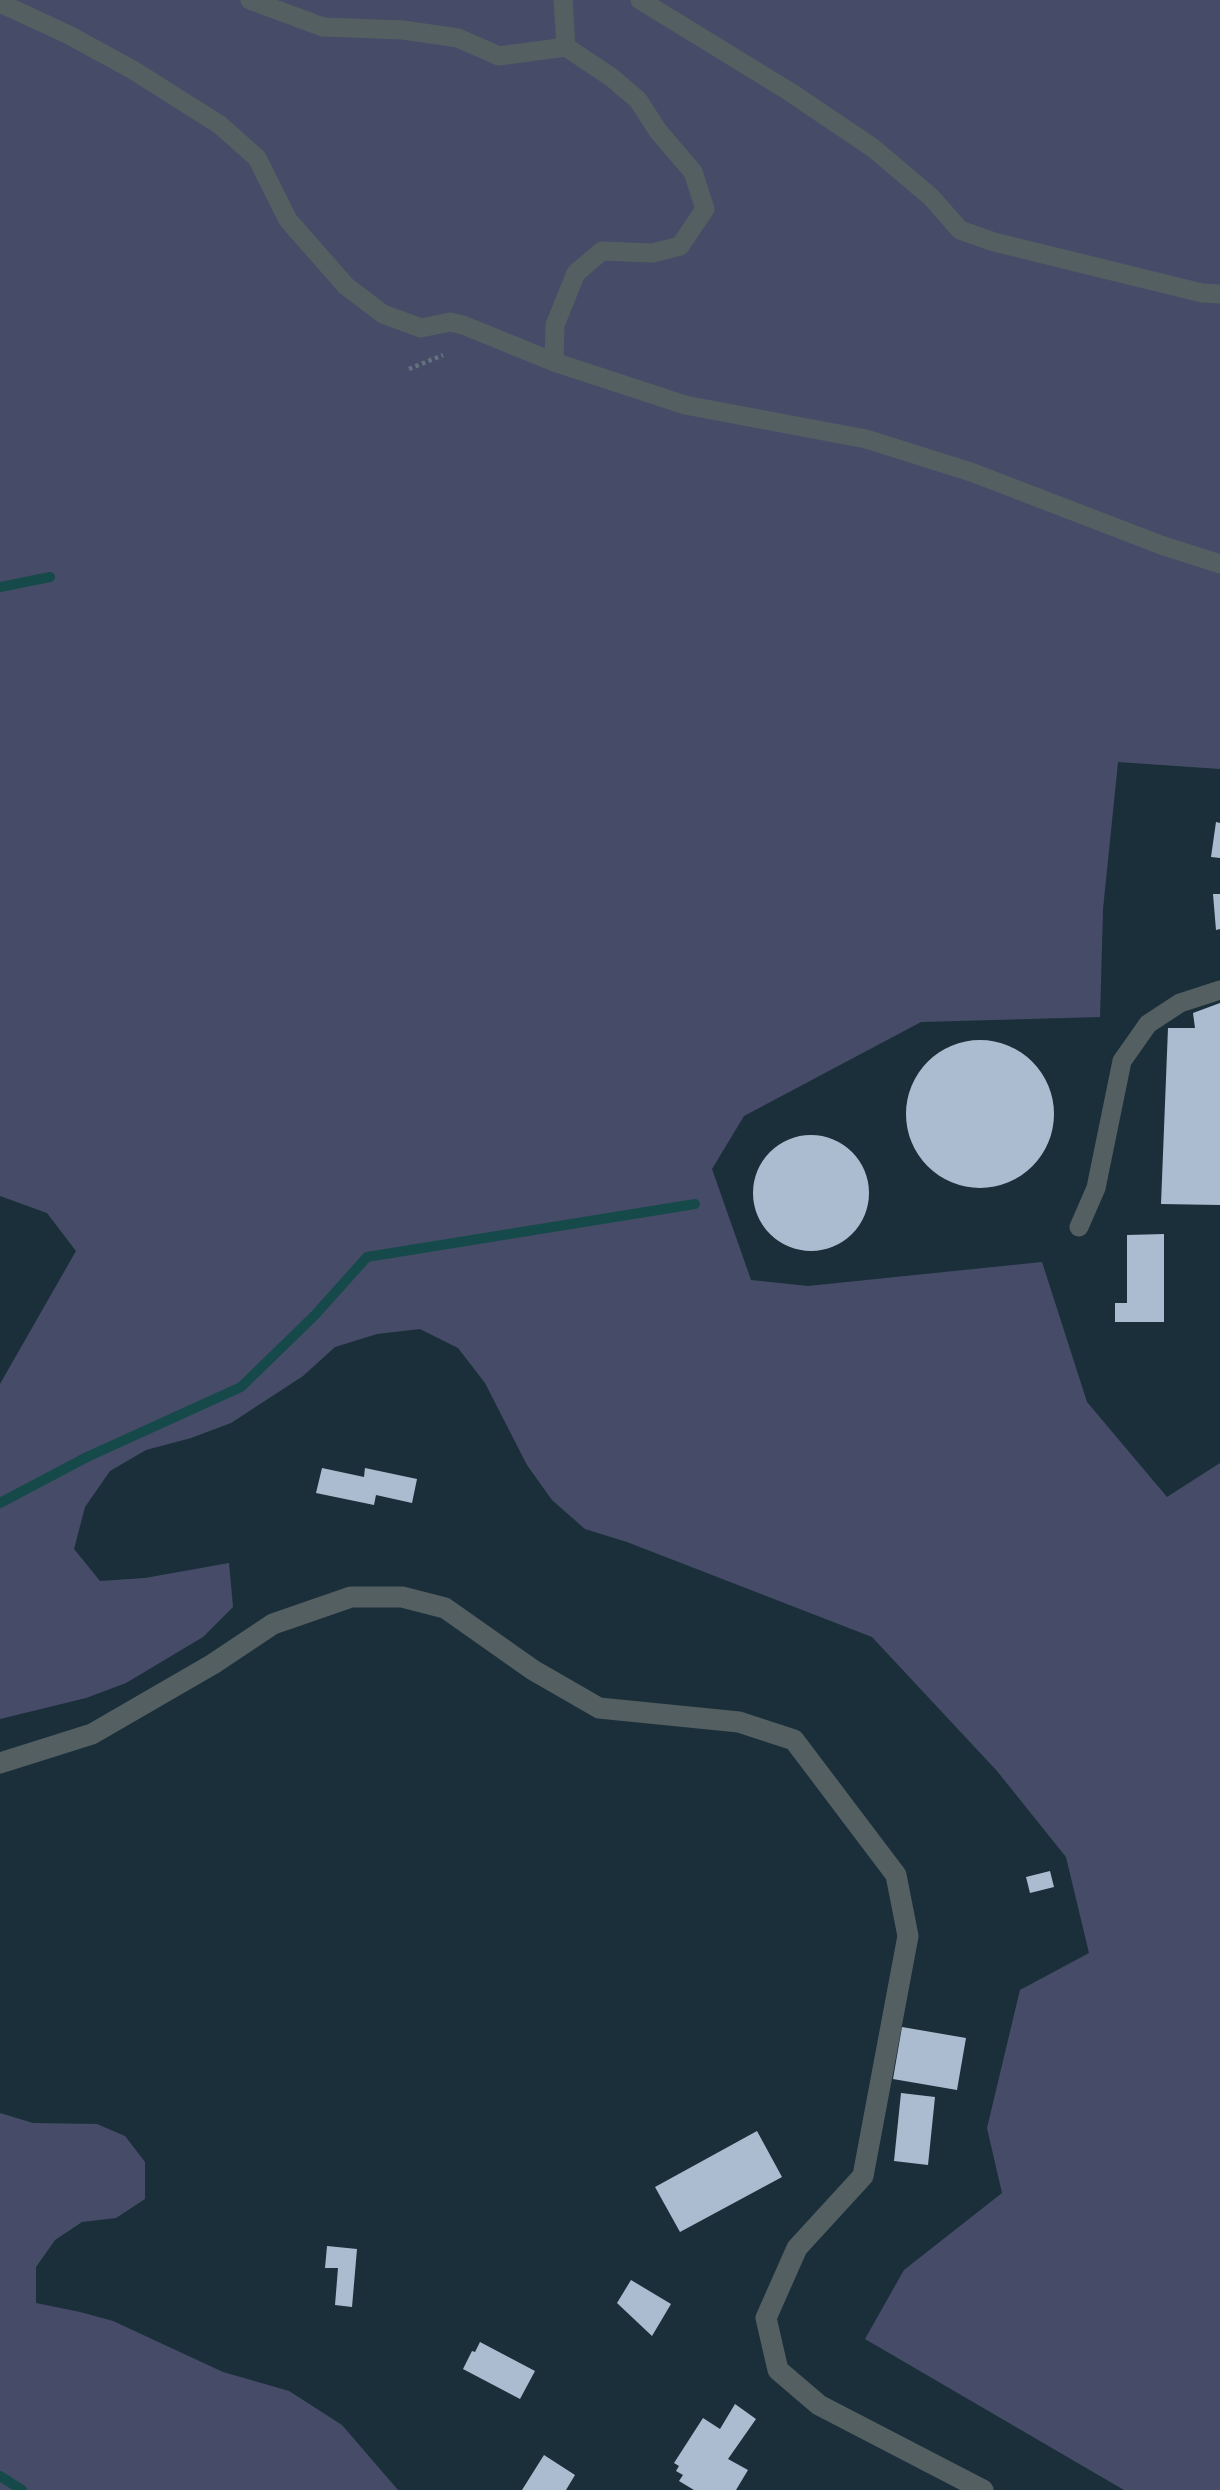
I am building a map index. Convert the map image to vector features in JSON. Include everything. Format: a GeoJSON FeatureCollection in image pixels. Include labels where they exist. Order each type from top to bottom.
{"type":"FeatureCollection","features":[{"type":"Feature","properties":{"kind":"street"},"geometry":{"type":"LineString","coordinates":[[0,1763],[92,1734],[213,1664],[273,1624],[351,1597],[402,1597],[446,1608],[533,1670],[599,1708],[739,1722],[794,1740],[896,1875],[908,1936],[863,2176],[797,2248],[766,2318],[778,2370],[819,2405],[983,2490]]}},
{"type":"Feature","properties":{"kind":"lane"},"geometry":{"type":"LineString","coordinates":[[250,0],[323,27],[402,30],[458,38],[499,56],[566,47],[611,77],[638,100],[658,131],[693,172],[705,209],[680,246],[653,253],[601,251],[576,273],[555,325],[554,362]]}},
{"type":"Feature","properties":{"kind":"lane"},"geometry":{"type":"LineString","coordinates":[[563,0],[566,47]]}},
{"type":"Feature","properties":{"kind":"lane"},"geometry":{"type":"LineString","coordinates":[[640,0],[789,92],[873,148],[931,197],[960,230],[994,242],[1202,293],[1220,294]]}},
{"type":"Feature","properties":{"kind":"lane"},"geometry":{"type":"LineString","coordinates":[[0,3],[69,35],[133,70],[220,125],[257,158],[288,220],[346,286],[383,314],[421,328],[450,323],[463,325],[554,362],[685,405],[866,439],[971,472],[1161,545],[1220,564]]}},
{"type":"Feature","properties":{"kind":"lane"},"geometry":{"type":"LineString","coordinates":[[1079,1227],[1096,1188],[1122,1061],[1148,1024],[1180,1003],[1220,990]]}},
{"type":"Feature","properties":{"kind":"shaded area"},"geometry":{"type":"Polygon","coordinates":[[[0,0],[1220,0],[1220,769],[1118,762],[1103,909],[1100,1017],[921,1022],[744,1116],[712,1169],[751,1280],[808,1286],[1042,1262],[1087,1402],[1167,1497],[1220,1463],[1220,2490],[1124,2490],[865,2339],[904,2270],[1002,2193],[987,2128],[1020,1990],[1089,1953],[1066,1857],[997,1771],[872,1637],[627,1542],[585,1529],[552,1500],[527,1465],[485,1383],[458,1348],[420,1329],[377,1334],[335,1347],[303,1376],[231,1423],[191,1438],[146,1450],[110,1471],[85,1507],[74,1549],[100,1581],[145,1578],[229,1563],[233,1607],[203,1637],[126,1683],[86,1698],[0,1719],[0,1384],[76,1251],[47,1213],[0,1196],[0,0]]]}},
{"type":"Feature","properties":{"kind":"shaded area"},"geometry":{"type":"Polygon","coordinates":[[[0,2113],[33,2123],[97,2124],[125,2136],[145,2162],[145,2199],[116,2218],[82,2222],[55,2240],[36,2267],[36,2303],[113,2321],[223,2372],[289,2391],[342,2425],[398,2490],[0,2490],[0,2113]]]}},
{"type":"Feature","properties":{"kind":"building"},"geometry":{"type":"Polygon","coordinates":[[[1216,822],[1220,823],[1220,858],[1211,857],[1216,822]]]}},
{"type":"Feature","properties":{"kind":"building"},"geometry":{"type":"Polygon","coordinates":[[[1213,894],[1220,894],[1220,929],[1216,930],[1213,894]]]}},
{"type":"Feature","properties":{"kind":"building"},"geometry":{"type":"Polygon","coordinates":[[[1220,1003],[1220,1205],[1161,1204],[1168,1028],[1195,1028],[1193,1013],[1220,1003]]]}},
{"type":"Feature","properties":{"kind":"building"},"geometry":{"type":"Polygon","coordinates":[[[980,1040],[1008,1046],[1032,1062],[1048,1086],[1054,1114],[1048,1142],[1032,1166],[1008,1182],[980,1188],[952,1182],[928,1166],[912,1142],[906,1114],[912,1086],[928,1062],[952,1046],[980,1040]]]}},
{"type":"Feature","properties":{"kind":"building"},"geometry":{"type":"Polygon","coordinates":[[[811,1135],[833,1139],[852,1152],[865,1171],[869,1193],[865,1215],[852,1234],[833,1247],[811,1251],[789,1247],[770,1234],[757,1215],[753,1193],[757,1171],[770,1152],[789,1139],[811,1135]]]}},
{"type":"Feature","properties":{"kind":"building"},"geometry":{"type":"Polygon","coordinates":[[[1164,1234],[1164,1322],[1115,1322],[1115,1303],[1127,1303],[1127,1235],[1164,1234]]]}},
{"type":"Feature","properties":{"kind":"building"},"geometry":{"type":"Polygon","coordinates":[[[322,1468],[364,1477],[365,1468],[417,1479],[412,1503],[376,1495],[374,1505],[316,1493],[322,1468]]]}},
{"type":"Feature","properties":{"kind":"building"},"geometry":{"type":"Polygon","coordinates":[[[1050,1871],[1054,1887],[1030,1893],[1026,1877],[1050,1871]]]}},
{"type":"Feature","properties":{"kind":"building"},"geometry":{"type":"Polygon","coordinates":[[[902,2027],[966,2038],[957,2090],[893,2079],[902,2027]]]}},
{"type":"Feature","properties":{"kind":"building"},"geometry":{"type":"Polygon","coordinates":[[[901,2093],[935,2097],[928,2165],[894,2161],[901,2093]]]}},
{"type":"Feature","properties":{"kind":"building"},"geometry":{"type":"Polygon","coordinates":[[[757,2131],[782,2177],[680,2232],[655,2187],[757,2131]]]}},
{"type":"Feature","properties":{"kind":"building"},"geometry":{"type":"Polygon","coordinates":[[[327,2246],[357,2249],[352,2307],[335,2305],[338,2268],[325,2268],[327,2246]]]}},
{"type":"Feature","properties":{"kind":"building"},"geometry":{"type":"Polygon","coordinates":[[[631,2280],[671,2304],[652,2336],[617,2303],[631,2280]]]}},
{"type":"Feature","properties":{"kind":"building"},"geometry":{"type":"Polygon","coordinates":[[[480,2342],[535,2371],[520,2399],[463,2369],[480,2342]]]}},
{"type":"Feature","properties":{"kind":"building"},"geometry":{"type":"Polygon","coordinates":[[[735,2404],[756,2419],[728,2459],[748,2470],[736,2490],[694,2490],[679,2481],[683,2475],[676,2471],[679,2466],[674,2463],[703,2418],[720,2429],[735,2404]]]}},
{"type":"Feature","properties":{"kind":"building"},"geometry":{"type":"Polygon","coordinates":[[[544,2455],[575,2475],[566,2490],[522,2490],[544,2455]]]}},
{"type":"Feature","properties":{"kind":"waterway"},"geometry":{"type":"LineString","coordinates":[[0,587],[50,577]]}},
{"type":"Feature","properties":{"kind":"waterway"},"geometry":{"type":"LineString","coordinates":[[0,1503],[87,1457],[241,1387],[315,1315],[367,1257],[695,1204]]}},
{"type":"Feature","properties":{"kind":"waterway"},"geometry":{"type":"LineString","coordinates":[[0,2476],[22,2490]]}}]}
